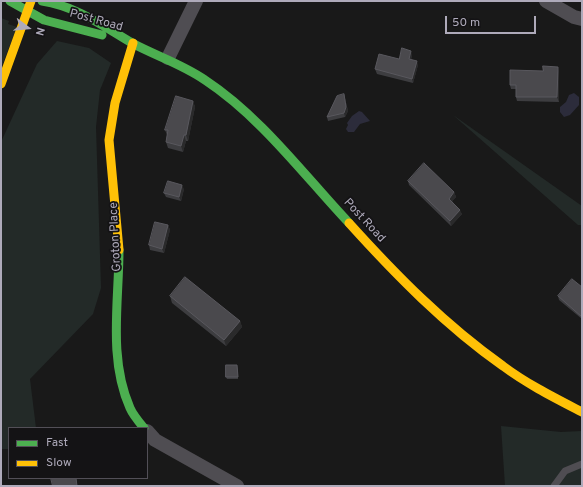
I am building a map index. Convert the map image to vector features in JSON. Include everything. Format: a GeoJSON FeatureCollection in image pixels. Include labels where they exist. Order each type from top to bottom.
{"type":"FeatureCollection","features":[{"type":"Feature","properties":{"kind":"main road","name":"Post Road"},"geometry":{"type":"LineString","coordinates":[[10,1],[44,20],[133,43],[168,58],[206,80],[247,113],[399,277],[456,332],[488,358],[523,381],[582,412]]}},
{"type":"Feature","properties":{"kind":"main road"},"geometry":{"type":"LineString","coordinates":[[1,84],[31,1]]}},
{"type":"Feature","properties":{"kind":"main road","name":"Post Road"},"geometry":{"type":"LineString","coordinates":[[42,1],[51,2],[101,23],[133,43]]}},
{"type":"Feature","properties":{"kind":"main road","name":"Groton Place"},"geometry":{"type":"LineString","coordinates":[[133,43],[112,114],[109,141],[119,238],[117,335],[120,380],[126,401],[143,427]]}},
{"type":"Feature","properties":{"kind":"street"},"geometry":{"type":"LineString","coordinates":[[168,58],[196,1]]}},
{"type":"Feature","properties":{"kind":"street"},"geometry":{"type":"LineString","coordinates":[[546,1],[574,17],[582,19]]}},
{"type":"Feature","properties":{"kind":"street"},"geometry":{"type":"LineString","coordinates":[[148,432],[155,440],[237,486]]}},
{"type":"Feature","properties":{"kind":"lane"},"geometry":{"type":"LineString","coordinates":[[554,486],[565,471],[582,464]]}},
{"type":"Feature","properties":{"kind":"shaded area"},"geometry":{"type":"Polygon","coordinates":[[[1,18],[9,21],[8,24],[17,27],[1,68],[1,18]]]}},
{"type":"Feature","properties":{"kind":"shaded area"},"geometry":{"type":"Polygon","coordinates":[[[57,41],[89,48],[111,63],[100,90],[96,127],[101,288],[93,314],[30,379],[36,427],[8,427],[8,449],[1,449],[1,142],[37,64],[57,41]]]}},
{"type":"Feature","properties":{"kind":"shaded area"},"geometry":{"type":"Polygon","coordinates":[[[453,115],[582,206],[582,225],[578,225],[453,115]]]}},
{"type":"Feature","properties":{"kind":"shaded area"},"geometry":{"type":"Polygon","coordinates":[[[501,426],[561,432],[582,431],[582,486],[505,486],[501,426]]]}},
{"type":"Feature","properties":{"kind":"water"},"geometry":{"type":"Polygon","coordinates":[[[574,93],[579,97],[579,105],[570,115],[564,117],[560,112],[560,107],[566,102],[569,95],[574,93]]]}},
{"type":"Feature","properties":{"kind":"water"},"geometry":{"type":"Polygon","coordinates":[[[359,111],[362,112],[370,121],[360,124],[354,132],[348,132],[346,129],[348,125],[347,123],[352,116],[359,111]]]}},
{"type":"Feature","properties":{"kind":"building"},"geometry":{"type":"Polygon","coordinates":[[[402,48],[411,51],[409,59],[417,61],[412,79],[375,69],[379,54],[399,59],[402,48]]]}},
{"type":"Feature","properties":{"kind":"building"},"geometry":{"type":"Polygon","coordinates":[[[543,66],[558,67],[557,97],[516,97],[516,85],[510,85],[510,70],[543,71],[543,66]]]}},
{"type":"Feature","properties":{"kind":"building"},"geometry":{"type":"Polygon","coordinates":[[[344,94],[346,107],[344,113],[327,117],[337,96],[344,94]]]}},
{"type":"Feature","properties":{"kind":"building"},"geometry":{"type":"Polygon","coordinates":[[[176,96],[193,101],[186,135],[184,135],[181,146],[166,142],[168,130],[165,130],[176,96]]]}},
{"type":"Feature","properties":{"kind":"building"},"geometry":{"type":"Polygon","coordinates":[[[424,163],[454,192],[449,199],[460,210],[450,221],[408,181],[424,163]]]}},
{"type":"Feature","properties":{"kind":"building"},"geometry":{"type":"Polygon","coordinates":[[[168,181],[182,185],[179,197],[164,193],[168,181]]]}},
{"type":"Feature","properties":{"kind":"building"},"geometry":{"type":"Polygon","coordinates":[[[155,222],[168,225],[162,249],[149,245],[155,222]]]}},
{"type":"Feature","properties":{"kind":"building"},"geometry":{"type":"Polygon","coordinates":[[[185,277],[240,321],[224,340],[170,296],[185,277]]]}},
{"type":"Feature","properties":{"kind":"building"},"geometry":{"type":"Polygon","coordinates":[[[572,279],[582,287],[582,317],[558,296],[572,279]]]}},
{"type":"Feature","properties":{"kind":"building"},"geometry":{"type":"Polygon","coordinates":[[[226,365],[237,365],[238,377],[226,377],[226,365]]]}},
{"type":"Feature","properties":{"kind":"building"},"geometry":{"type":"Polygon","coordinates":[[[51,479],[76,479],[77,486],[53,486],[51,479]]]}},
{"type":"Feature","properties":{"kind":"traffic: fast"},"geometry":{"type":"LineString","coordinates":[[10,1],[44,20],[102,35]]}},
{"type":"Feature","properties":{"kind":"traffic: fast"},"geometry":{"type":"LineString","coordinates":[[42,1],[66,7],[78,12],[141,48],[187,69],[205,80],[245,111],[281,147],[349,223]]}},
{"type":"Feature","properties":{"kind":"traffic: fast"},"geometry":{"type":"LineString","coordinates":[[119,250],[116,330],[119,370],[123,389],[130,408],[134,416],[143,427]]}},
{"type":"Feature","properties":{"kind":"traffic: slow"},"geometry":{"type":"LineString","coordinates":[[1,84],[31,1]]}},
{"type":"Feature","properties":{"kind":"traffic: slow"},"geometry":{"type":"LineString","coordinates":[[119,250],[109,140],[115,103],[133,43]]}},
{"type":"Feature","properties":{"kind":"traffic: slow"},"geometry":{"type":"LineString","coordinates":[[349,223],[422,299],[461,334],[512,373],[582,412]]}}]}
